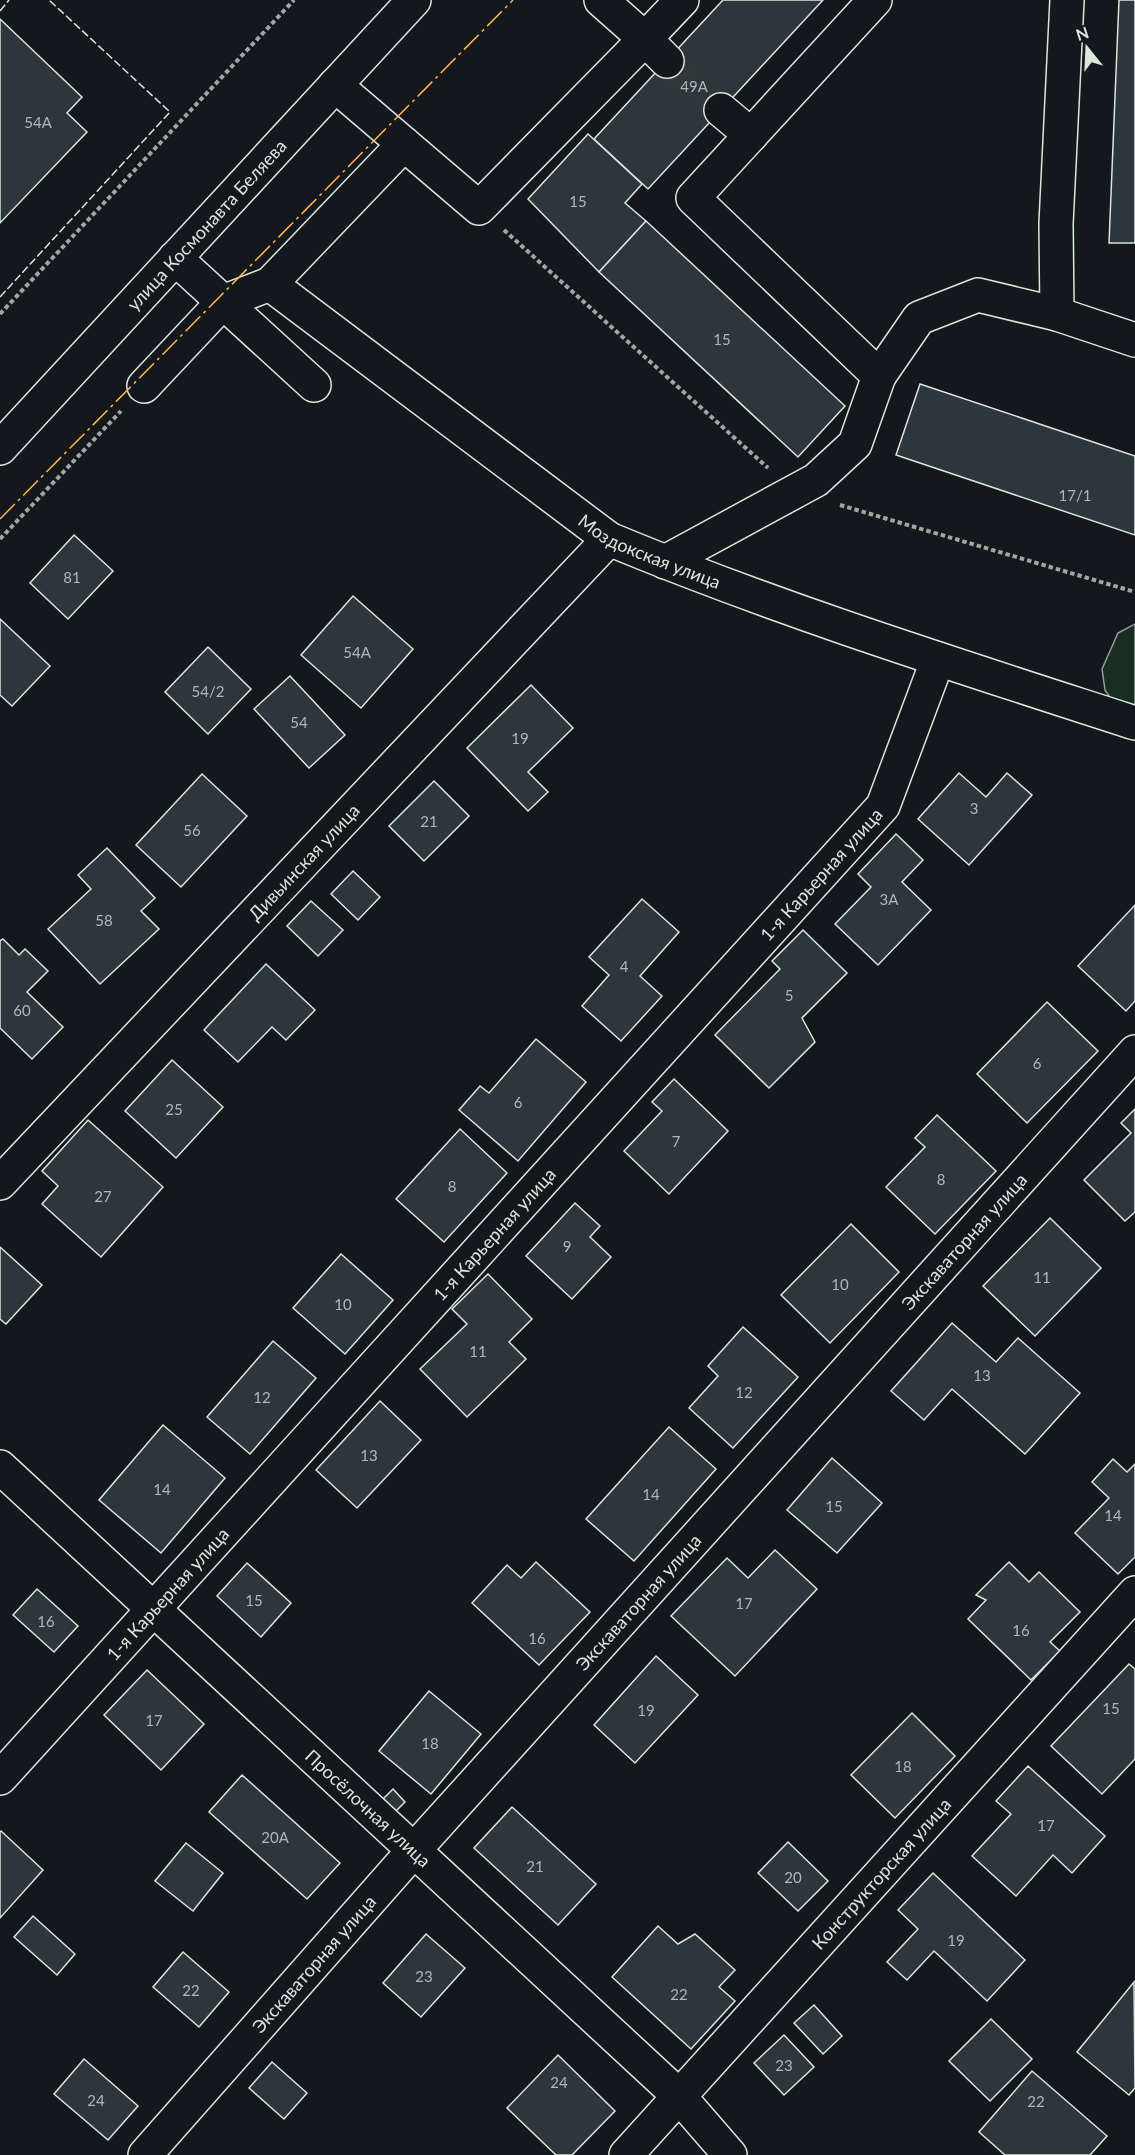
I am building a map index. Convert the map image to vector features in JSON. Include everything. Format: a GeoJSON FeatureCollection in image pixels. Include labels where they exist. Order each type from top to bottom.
{"type":"FeatureCollection","features":[{"type":"Feature","properties":{"kind":"street","name":"улица Космонавта Беляева"},"geometry":{"type":"LineString","coordinates":[[0,448],[13,415],[174,258],[414,0]]}},
{"type":"Feature","properties":{"kind":"street"},"geometry":{"type":"LineString","coordinates":[[601,0],[656,50]]}},
{"type":"Feature","properties":{"kind":"street"},"geometry":{"type":"LineString","coordinates":[[335,85],[479,208],[656,50],[682,0]]}},
{"type":"Feature","properties":{"kind":"street"},"geometry":{"type":"LineString","coordinates":[[875,0],[693,198],[879,376]]}},
{"type":"Feature","properties":{"kind":"street"},"geometry":{"type":"LineString","coordinates":[[1057,314],[1056,224],[1067,0]]}},
{"type":"Feature","properties":{"kind":"street"},"geometry":{"type":"LineString","coordinates":[[721,110],[751,135]]}},
{"type":"Feature","properties":{"kind":"street"},"geometry":{"type":"LineString","coordinates":[[144,386],[223,302],[270,284],[404,144]]}},
{"type":"Feature","properties":{"kind":"street"},"geometry":{"type":"LineString","coordinates":[[174,258],[315,385]]}},
{"type":"Feature","properties":{"kind":"street","name":"Моздокская улица"},"geometry":{"type":"LineString","coordinates":[[270,284],[609,539],[665,562],[938,659],[1135,723]]}},
{"type":"Feature","properties":{"kind":"street"},"geometry":{"type":"LineString","coordinates":[[665,562],[816,480],[855,444],[879,376],[919,318],[978,295],[1057,314],[1135,340]]}},
{"type":"Feature","properties":{"kind":"street","name":"Дивьинская улица"},"geometry":{"type":"LineString","coordinates":[[0,1183],[609,539]]}},
{"type":"Feature","properties":{"kind":"street","name":"1-я Карьерная улица"},"geometry":{"type":"LineString","coordinates":[[0,1778],[883,806],[938,659]]}},
{"type":"Feature","properties":{"kind":"street","name":"Экскаваторная улица"},"geometry":{"type":"LineString","coordinates":[[145,2155],[415,1849],[1135,1052]]}},
{"type":"Feature","properties":{"kind":"street","name":"Просёлочная улица"},"geometry":{"type":"LineString","coordinates":[[0,1467],[678,2095],[730,2155]]}},
{"type":"Feature","properties":{"kind":"street","name":"Конструкторская улица"},"geometry":{"type":"LineString","coordinates":[[626,2155],[1135,1593]]}},
{"type":"Feature","properties":{"kind":"path"},"geometry":{"type":"LineString","coordinates":[[0,314],[294,0]]}},
{"type":"Feature","properties":{"kind":"path"},"geometry":{"type":"LineString","coordinates":[[479,208],[795,492],[1135,592]]}},
{"type":"Feature","properties":{"kind":"path"},"geometry":{"type":"LineString","coordinates":[[0,539],[144,386]]}},
{"type":"Feature","properties":{"kind":"green space"},"geometry":{"type":"Polygon","coordinates":[[[1135,624],[1135,716],[1114,704],[1105,690],[1102,669],[1118,633],[1135,624]]]}},
{"type":"Feature","properties":{"kind":"building"},"geometry":{"type":"Polygon","coordinates":[[[723,0],[823,0],[648,189],[594,139],[723,0]]]}},
{"type":"Feature","properties":{"kind":"building"},"geometry":{"type":"Polygon","coordinates":[[[1119,0],[1135,0],[1135,243],[1109,243],[1119,0]]]}},
{"type":"Feature","properties":{"kind":"building"},"geometry":{"type":"Polygon","coordinates":[[[0,19],[82,97],[67,113],[87,132],[0,223],[0,19]]]}},
{"type":"Feature","properties":{"kind":"building"},"geometry":{"type":"Polygon","coordinates":[[[588,134],[642,184],[625,203],[646,221],[599,272],[528,199],[588,134]]]}},
{"type":"Feature","properties":{"kind":"building"},"geometry":{"type":"Polygon","coordinates":[[[646,221],[845,406],[798,457],[599,272],[646,221]]]}},
{"type":"Feature","properties":{"kind":"building"},"geometry":{"type":"Polygon","coordinates":[[[920,384],[1135,456],[1135,535],[896,455],[920,384]]]}},
{"type":"Feature","properties":{"kind":"building"},"geometry":{"type":"Polygon","coordinates":[[[74,535],[113,571],[68,619],[30,583],[74,535]]]}},
{"type":"Feature","properties":{"kind":"building"},"geometry":{"type":"Polygon","coordinates":[[[353,596],[413,649],[361,708],[301,655],[353,596]]]}},
{"type":"Feature","properties":{"kind":"building"},"geometry":{"type":"Polygon","coordinates":[[[0,619],[50,666],[12,706],[0,695],[0,619]]]}},
{"type":"Feature","properties":{"kind":"building"},"geometry":{"type":"Polygon","coordinates":[[[208,647],[251,689],[208,734],[165,692],[208,647]]]}},
{"type":"Feature","properties":{"kind":"building"},"geometry":{"type":"Polygon","coordinates":[[[290,676],[345,735],[309,768],[254,709],[290,676]]]}},
{"type":"Feature","properties":{"kind":"building"},"geometry":{"type":"Polygon","coordinates":[[[531,685],[573,728],[528,772],[548,792],[528,811],[467,748],[531,685]]]}},
{"type":"Feature","properties":{"kind":"building"},"geometry":{"type":"Polygon","coordinates":[[[959,773],[986,797],[1007,773],[1032,795],[969,865],[918,819],[959,773]]]}},
{"type":"Feature","properties":{"kind":"building"},"geometry":{"type":"Polygon","coordinates":[[[202,774],[247,816],[181,887],[136,845],[202,774]]]}},
{"type":"Feature","properties":{"kind":"building"},"geometry":{"type":"Polygon","coordinates":[[[434,781],[469,816],[424,861],[389,826],[434,781]]]}},
{"type":"Feature","properties":{"kind":"building"},"geometry":{"type":"Polygon","coordinates":[[[896,834],[923,860],[902,882],[931,910],[878,965],[835,924],[871,887],[858,874],[896,834]]]}},
{"type":"Feature","properties":{"kind":"building"},"geometry":{"type":"Polygon","coordinates":[[[107,848],[155,898],[141,911],[159,929],[100,984],[48,929],[91,889],[78,875],[107,848]]]}},
{"type":"Feature","properties":{"kind":"building"},"geometry":{"type":"Polygon","coordinates":[[[353,871],[380,897],[358,920],[331,894],[353,871]]]}},
{"type":"Feature","properties":{"kind":"building"},"geometry":{"type":"Polygon","coordinates":[[[642,899],[679,932],[640,976],[662,996],[621,1041],[582,1006],[609,975],[589,957],[642,899]]]}},
{"type":"Feature","properties":{"kind":"building"},"geometry":{"type":"Polygon","coordinates":[[[311,901],[343,930],[318,956],[287,926],[311,901]]]}},
{"type":"Feature","properties":{"kind":"building"},"geometry":{"type":"Polygon","coordinates":[[[1135,905],[1135,1001],[1126,1011],[1078,966],[1135,905]]]}},
{"type":"Feature","properties":{"kind":"building"},"geometry":{"type":"Polygon","coordinates":[[[803,930],[847,973],[802,1018],[815,1042],[769,1088],[715,1035],[780,969],[772,961],[803,930]]]}},
{"type":"Feature","properties":{"kind":"building"},"geometry":{"type":"Polygon","coordinates":[[[3,939],[19,955],[25,949],[48,971],[27,992],[63,1027],[32,1059],[0,1028],[0,941],[3,939]]]}},
{"type":"Feature","properties":{"kind":"building"},"geometry":{"type":"Polygon","coordinates":[[[266,964],[315,1010],[286,1040],[272,1027],[238,1062],[204,1030],[266,964]]]}},
{"type":"Feature","properties":{"kind":"building"},"geometry":{"type":"Polygon","coordinates":[[[1047,1002],[1098,1051],[1027,1123],[977,1074],[1047,1002]]]}},
{"type":"Feature","properties":{"kind":"building"},"geometry":{"type":"Polygon","coordinates":[[[536,1039],[586,1082],[518,1161],[459,1110],[480,1086],[489,1093],[536,1039]]]}},
{"type":"Feature","properties":{"kind":"building"},"geometry":{"type":"Polygon","coordinates":[[[172,1060],[223,1107],[176,1158],[125,1111],[172,1060]]]}},
{"type":"Feature","properties":{"kind":"building"},"geometry":{"type":"Polygon","coordinates":[[[674,1079],[728,1131],[669,1194],[624,1151],[662,1111],[652,1102],[674,1079]]]}},
{"type":"Feature","properties":{"kind":"building"},"geometry":{"type":"Polygon","coordinates":[[[1135,1109],[1135,1212],[1125,1221],[1084,1180],[1131,1133],[1121,1123],[1135,1109]]]}},
{"type":"Feature","properties":{"kind":"building"},"geometry":{"type":"Polygon","coordinates":[[[937,1115],[996,1171],[935,1234],[886,1187],[925,1147],[915,1138],[937,1115]]]}},
{"type":"Feature","properties":{"kind":"building"},"geometry":{"type":"Polygon","coordinates":[[[88,1120],[163,1187],[101,1257],[42,1204],[58,1186],[42,1171],[88,1120]]]}},
{"type":"Feature","properties":{"kind":"building"},"geometry":{"type":"Polygon","coordinates":[[[460,1129],[507,1173],[444,1242],[396,1199],[460,1129]]]}},
{"type":"Feature","properties":{"kind":"building"},"geometry":{"type":"Polygon","coordinates":[[[575,1203],[600,1226],[590,1237],[611,1257],[572,1299],[526,1256],[575,1203]]]}},
{"type":"Feature","properties":{"kind":"building"},"geometry":{"type":"Polygon","coordinates":[[[1050,1218],[1101,1268],[1035,1336],[983,1286],[1050,1218]]]}},
{"type":"Feature","properties":{"kind":"building"},"geometry":{"type":"Polygon","coordinates":[[[851,1224],[899,1272],[830,1343],[781,1295],[851,1224]]]}},
{"type":"Feature","properties":{"kind":"building"},"geometry":{"type":"Polygon","coordinates":[[[0,1247],[42,1285],[6,1324],[0,1319],[0,1247]]]}},
{"type":"Feature","properties":{"kind":"building"},"geometry":{"type":"Polygon","coordinates":[[[341,1254],[393,1300],[345,1354],[293,1308],[341,1254]]]}},
{"type":"Feature","properties":{"kind":"building"},"geometry":{"type":"Polygon","coordinates":[[[488,1274],[532,1319],[509,1342],[526,1359],[467,1417],[420,1369],[467,1324],[452,1309],[488,1274]]]}},
{"type":"Feature","properties":{"kind":"building"},"geometry":{"type":"Polygon","coordinates":[[[952,1323],[996,1362],[1018,1338],[1080,1393],[1025,1454],[952,1389],[924,1420],[891,1391],[952,1323]]]}},
{"type":"Feature","properties":{"kind":"building"},"geometry":{"type":"Polygon","coordinates":[[[743,1327],[798,1377],[733,1448],[689,1408],[718,1376],[708,1366],[743,1327]]]}},
{"type":"Feature","properties":{"kind":"building"},"geometry":{"type":"Polygon","coordinates":[[[273,1341],[316,1378],[250,1454],[207,1417],[273,1341]]]}},
{"type":"Feature","properties":{"kind":"building"},"geometry":{"type":"Polygon","coordinates":[[[380,1401],[421,1440],[357,1508],[316,1470],[380,1401]]]}},
{"type":"Feature","properties":{"kind":"building"},"geometry":{"type":"Polygon","coordinates":[[[163,1425],[225,1478],[161,1553],[99,1500],[163,1425]]]}},
{"type":"Feature","properties":{"kind":"building"},"geometry":{"type":"Polygon","coordinates":[[[669,1427],[716,1469],[634,1561],[586,1519],[669,1427]]]}},
{"type":"Feature","properties":{"kind":"building"},"geometry":{"type":"Polygon","coordinates":[[[832,1458],[882,1503],[837,1553],[787,1510],[832,1458]]]}},
{"type":"Feature","properties":{"kind":"building"},"geometry":{"type":"Polygon","coordinates":[[[1113,1459],[1127,1472],[1135,1464],[1135,1557],[1118,1574],[1075,1533],[1109,1498],[1092,1482],[1113,1459]]]}},
{"type":"Feature","properties":{"kind":"building"},"geometry":{"type":"Polygon","coordinates":[[[775,1550],[817,1589],[735,1676],[671,1616],[727,1558],[748,1578],[775,1550]]]}},
{"type":"Feature","properties":{"kind":"building"},"geometry":{"type":"Polygon","coordinates":[[[536,1562],[590,1612],[539,1665],[472,1603],[507,1565],[521,1578],[536,1562]]]}},
{"type":"Feature","properties":{"kind":"building"},"geometry":{"type":"Polygon","coordinates":[[[1009,1562],[1029,1582],[1039,1572],[1080,1612],[1050,1642],[1060,1651],[1031,1680],[968,1619],[986,1600],[976,1595],[1009,1562]]]}},
{"type":"Feature","properties":{"kind":"building"},"geometry":{"type":"Polygon","coordinates":[[[247,1563],[291,1603],[261,1637],[217,1596],[247,1563]]]}},
{"type":"Feature","properties":{"kind":"building"},"geometry":{"type":"Polygon","coordinates":[[[37,1589],[78,1626],[54,1652],[13,1615],[37,1589]]]}},
{"type":"Feature","properties":{"kind":"building"},"geometry":{"type":"Polygon","coordinates":[[[656,1656],[698,1695],[635,1763],[594,1725],[656,1656]]]}},
{"type":"Feature","properties":{"kind":"building"},"geometry":{"type":"Polygon","coordinates":[[[1129,1664],[1135,1669],[1135,1759],[1102,1794],[1051,1746],[1129,1664]]]}},
{"type":"Feature","properties":{"kind":"building"},"geometry":{"type":"Polygon","coordinates":[[[147,1670],[204,1724],[161,1770],[104,1715],[147,1670]]]}},
{"type":"Feature","properties":{"kind":"building"},"geometry":{"type":"Polygon","coordinates":[[[429,1691],[481,1734],[431,1794],[379,1751],[429,1691]]]}},
{"type":"Feature","properties":{"kind":"building"},"geometry":{"type":"Polygon","coordinates":[[[912,1713],[955,1756],[895,1818],[851,1775],[912,1713]]]}},
{"type":"Feature","properties":{"kind":"building"},"geometry":{"type":"Polygon","coordinates":[[[1028,1766],[1105,1836],[1072,1873],[1053,1855],[1016,1896],[972,1856],[1011,1814],[996,1801],[1028,1766]]]}},
{"type":"Feature","properties":{"kind":"building"},"geometry":{"type":"Polygon","coordinates":[[[242,1775],[340,1863],[307,1899],[209,1812],[242,1775]]]}},
{"type":"Feature","properties":{"kind":"building"},"geometry":{"type":"Polygon","coordinates":[[[393,1789],[405,1802],[394,1813],[382,1800],[393,1789]]]}},
{"type":"Feature","properties":{"kind":"building"},"geometry":{"type":"Polygon","coordinates":[[[512,1807],[596,1884],[558,1925],[474,1848],[512,1807]]]}},
{"type":"Feature","properties":{"kind":"building"},"geometry":{"type":"Polygon","coordinates":[[[0,1832],[43,1870],[0,1918],[0,1832]]]}},
{"type":"Feature","properties":{"kind":"building"},"geometry":{"type":"Polygon","coordinates":[[[788,1842],[828,1881],[798,1911],[758,1873],[788,1842]]]}},
{"type":"Feature","properties":{"kind":"building"},"geometry":{"type":"Polygon","coordinates":[[[186,1843],[223,1873],[193,1911],[155,1881],[186,1843]]]}},
{"type":"Feature","properties":{"kind":"building"},"geometry":{"type":"Polygon","coordinates":[[[933,1873],[1025,1960],[987,2001],[934,1951],[907,1980],[887,1962],[918,1929],[898,1910],[933,1873]]]}},
{"type":"Feature","properties":{"kind":"building"},"geometry":{"type":"Polygon","coordinates":[[[33,1916],[75,1954],[57,1975],[14,1937],[33,1916]]]}},
{"type":"Feature","properties":{"kind":"building"},"geometry":{"type":"Polygon","coordinates":[[[658,1926],[678,1944],[695,1934],[735,1970],[719,1987],[735,2001],[691,2049],[612,1977],[658,1926]]]}},
{"type":"Feature","properties":{"kind":"building"},"geometry":{"type":"Polygon","coordinates":[[[426,1934],[465,1968],[421,2017],[383,1983],[426,1934]]]}},
{"type":"Feature","properties":{"kind":"building"},"geometry":{"type":"Polygon","coordinates":[[[183,1952],[229,1992],[199,2027],[153,1987],[183,1952]]]}},
{"type":"Feature","properties":{"kind":"building"},"geometry":{"type":"Polygon","coordinates":[[[1134,1982],[1135,2088],[1129,2095],[1077,2052],[1134,1982]]]}},
{"type":"Feature","properties":{"kind":"building"},"geometry":{"type":"Polygon","coordinates":[[[814,2005],[842,2036],[823,2054],[794,2023],[814,2005]]]}},
{"type":"Feature","properties":{"kind":"building"},"geometry":{"type":"Polygon","coordinates":[[[991,2019],[1032,2059],[990,2101],[949,2061],[991,2019]]]}},
{"type":"Feature","properties":{"kind":"building"},"geometry":{"type":"Polygon","coordinates":[[[784,2035],[814,2067],[784,2095],[754,2063],[784,2035]]]}},
{"type":"Feature","properties":{"kind":"building"},"geometry":{"type":"Polygon","coordinates":[[[558,2055],[615,2111],[572,2155],[556,2155],[507,2108],[558,2055]]]}},
{"type":"Feature","properties":{"kind":"building"},"geometry":{"type":"Polygon","coordinates":[[[84,2059],[138,2106],[108,2140],[54,2094],[84,2059]]]}},
{"type":"Feature","properties":{"kind":"building"},"geometry":{"type":"Polygon","coordinates":[[[272,2062],[307,2093],[284,2119],[249,2088],[272,2062]]]}},
{"type":"Feature","properties":{"kind":"building"},"geometry":{"type":"Polygon","coordinates":[[[1032,2071],[1107,2136],[1090,2155],[1005,2155],[979,2132],[1032,2071]]]}},
{"type":"Feature","properties":{"kind":"tunnel"},"geometry":{"type":"LineString","coordinates":[[667,61],[721,110]]}},
{"type":"Feature","properties":{"kind":"fence"},"geometry":{"type":"LineString","coordinates":[[0,11],[9,0]]}},
{"type":"Feature","properties":{"kind":"fence"},"geometry":{"type":"LineString","coordinates":[[0,297],[170,112],[49,0]]}},
{"type":"Feature","properties":{"kind":"power"},"geometry":{"type":"LineString","coordinates":[[0,519],[513,0]]}}]}
